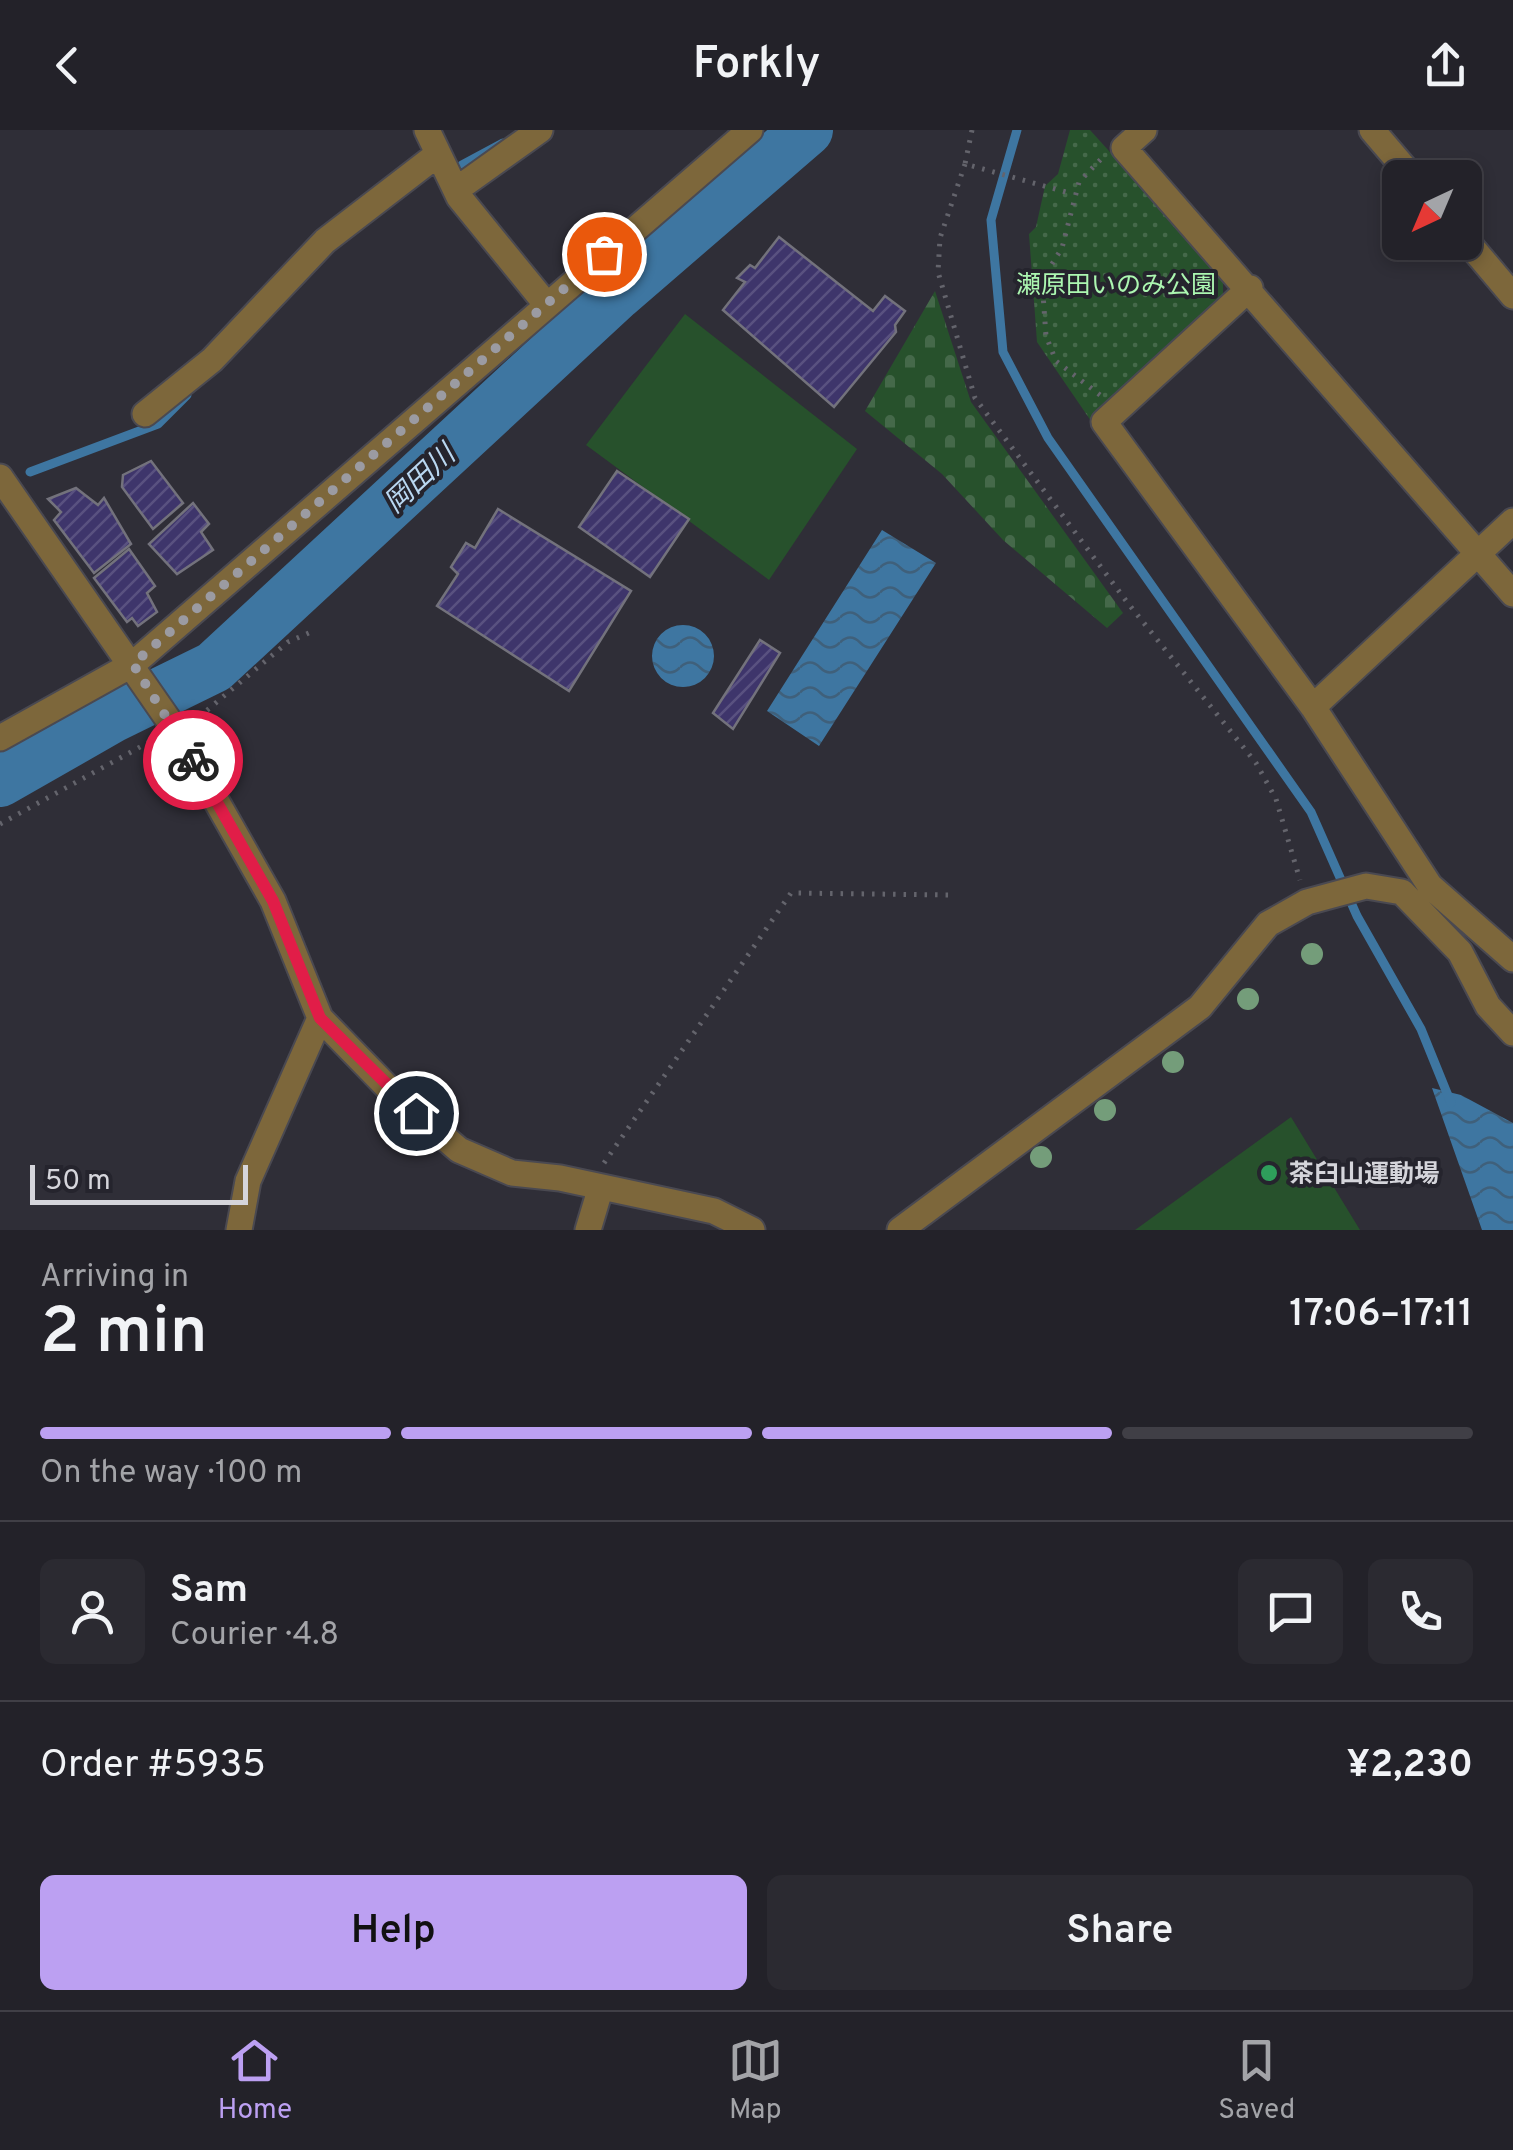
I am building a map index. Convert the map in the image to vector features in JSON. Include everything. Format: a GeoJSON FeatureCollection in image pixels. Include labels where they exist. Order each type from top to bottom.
{"type":"FeatureCollection","features":[{"type":"Feature","properties":{"kind":"street"},"geometry":{"type":"LineString","coordinates":[[427,130],[456,190],[546,304]]}},
{"type":"Feature","properties":{"kind":"street"},"geometry":{"type":"LineString","coordinates":[[456,190],[540,130]]}},
{"type":"Feature","properties":{"kind":"street"},"geometry":{"type":"LineString","coordinates":[[0,738],[136,670],[546,304],[750,130]]}},
{"type":"Feature","properties":{"kind":"street"},"geometry":{"type":"LineString","coordinates":[[1372,130],[1397,160]]}},
{"type":"Feature","properties":{"kind":"street"},"geometry":{"type":"LineString","coordinates":[[1134,139],[1250,288],[1513,594]]}},
{"type":"Feature","properties":{"kind":"street"},"geometry":{"type":"LineString","coordinates":[[145,414],[212,360],[325,241],[438,154]]}},
{"type":"Feature","properties":{"kind":"street"},"geometry":{"type":"LineString","coordinates":[[1482,260],[1513,296]]}},
{"type":"Feature","properties":{"kind":"street"},"geometry":{"type":"LineString","coordinates":[[1250,288],[1104,422],[1314,706],[1430,886],[1513,959]]}},
{"type":"Feature","properties":{"kind":"street"},"geometry":{"type":"LineString","coordinates":[[0,477],[175,729],[273,901],[320,1018],[395,1095],[458,1150],[512,1173],[714,1212],[752,1230]]}},
{"type":"Feature","properties":{"kind":"street"},"geometry":{"type":"LineString","coordinates":[[1314,706],[1513,521]]}},
{"type":"Feature","properties":{"kind":"street"},"geometry":{"type":"LineString","coordinates":[[900,1230],[1200,1007],[1268,924],[1318,899],[1366,886],[1387,886],[1419,906],[1460,952],[1488,1006],[1513,1032]]}},
{"type":"Feature","properties":{"kind":"street"},"geometry":{"type":"LineString","coordinates":[[239,1230],[248,1181],[320,1018]]}},
{"type":"Feature","properties":{"kind":"street"},"geometry":{"type":"LineString","coordinates":[[588,1230],[594,1188]]}},
{"type":"Feature","properties":{"kind":"path"},"geometry":{"type":"LineString","coordinates":[[972,130],[940,238],[938,272],[976,398],[1127,602],[1256,763],[1276,799],[1318,899]]}},
{"type":"Feature","properties":{"kind":"path"},"geometry":{"type":"LineString","coordinates":[[1116,410],[1056,360],[1046,336],[1042,280],[1062,248],[1074,194],[1096,162],[1134,139]]}},
{"type":"Feature","properties":{"kind":"path"},"geometry":{"type":"LineString","coordinates":[[965,164],[1074,194]]}},
{"type":"Feature","properties":{"kind":"path"},"geometry":{"type":"LineString","coordinates":[[594,1188],[791,893],[954,895]]}},
{"type":"Feature","properties":{"kind":"green space","name":"瀬原田いのみ公園"},"geometry":{"type":"Polygon","coordinates":[[[1070,130],[1090,130],[1223,277],[1223,296],[1091,421],[1037,342],[1029,234],[1036,227],[1045,186],[1058,174],[1070,130]]]}},
{"type":"Feature","properties":{"kind":"green space"},"geometry":{"type":"Polygon","coordinates":[[[935,291],[971,402],[1123,613],[1107,628],[1003,540],[942,474],[865,411],[935,291]]]}},
{"type":"Feature","properties":{"kind":"green space"},"geometry":{"type":"Polygon","coordinates":[[[685,314],[857,449],[769,580],[586,445],[685,314]]]}},
{"type":"Feature","properties":{"kind":"green space","name":"茶臼山運動場"},"geometry":{"type":"Polygon","coordinates":[[[1291,1117],[1360,1230],[1135,1230],[1291,1117]]]}},
{"type":"Feature","properties":{"kind":"water"},"geometry":{"type":"Polygon","coordinates":[[[882,530],[936,563],[819,746],[767,711],[882,530]]]}},
{"type":"Feature","properties":{"kind":"water"},"geometry":{"type":"Polygon","coordinates":[[[683,625],[705,634],[714,656],[705,678],[683,687],[661,678],[652,656],[661,634],[683,625]]]}},
{"type":"Feature","properties":{"kind":"water"},"geometry":{"type":"Polygon","coordinates":[[[1432,1088],[1461,1095],[1513,1123],[1513,1230],[1482,1230],[1432,1088]]]}},
{"type":"Feature","properties":{"kind":"building"},"geometry":{"type":"Polygon","coordinates":[[[779,237],[873,311],[885,296],[905,311],[895,325],[896,332],[834,407],[723,310],[745,282],[737,278],[750,265],[755,268],[779,237]]]}},
{"type":"Feature","properties":{"kind":"building"},"geometry":{"type":"Polygon","coordinates":[[[151,461],[183,503],[153,529],[122,487],[123,475],[151,461]]]}},
{"type":"Feature","properties":{"kind":"building"},"geometry":{"type":"Polygon","coordinates":[[[617,471],[689,519],[650,577],[579,527],[617,471]]]}},
{"type":"Feature","properties":{"kind":"building"},"geometry":{"type":"Polygon","coordinates":[[[76,488],[98,505],[104,498],[131,544],[94,573],[54,520],[61,512],[48,499],[76,488]]]}},
{"type":"Feature","properties":{"kind":"building"},"geometry":{"type":"Polygon","coordinates":[[[193,503],[209,524],[201,532],[213,550],[177,574],[149,544],[193,503]]]}},
{"type":"Feature","properties":{"kind":"building"},"geometry":{"type":"Polygon","coordinates":[[[498,509],[631,591],[569,691],[437,606],[458,574],[451,567],[466,543],[475,548],[498,509]]]}},
{"type":"Feature","properties":{"kind":"building"},"geometry":{"type":"Polygon","coordinates":[[[129,549],[155,586],[147,593],[157,612],[138,626],[132,618],[127,622],[94,578],[129,549]]]}},
{"type":"Feature","properties":{"kind":"building"},"geometry":{"type":"Polygon","coordinates":[[[760,640],[780,653],[733,729],[713,713],[760,640]]]}},
{"type":"Feature","properties":{"kind":"waterway","name":"岡田川"},"geometry":{"type":"LineString","coordinates":[[0,781],[112,717],[214,667],[617,294],[807,130]]}},
{"type":"Feature","properties":{"kind":"waterway"},"geometry":{"type":"LineString","coordinates":[[1017,130],[991,220],[1003,352],[1048,438],[1311,812],[1357,916],[1421,1029],[1451,1103]]}},
{"type":"Feature","properties":{"kind":"waterway"},"geometry":{"type":"LineString","coordinates":[[462,165],[503,143]]}},
{"type":"Feature","properties":{"kind":"waterway"},"geometry":{"type":"LineString","coordinates":[[30,472],[158,424],[187,395]]}},
{"type":"Feature","properties":{"kind":"way so far"},"geometry":{"type":"LineString","coordinates":[[193,760],[133,664],[604,254]]}},
{"type":"Feature","properties":{"kind":"place","name":"茶臼山運動場"},"geometry":{"type":"Point","coordinates":[1269,1173]}},
{"type":"Feature","properties":{"kind":"route"},"geometry":{"type":"LineString","coordinates":[[193,760],[273,901],[320,1018],[416,1113]]}}]}
